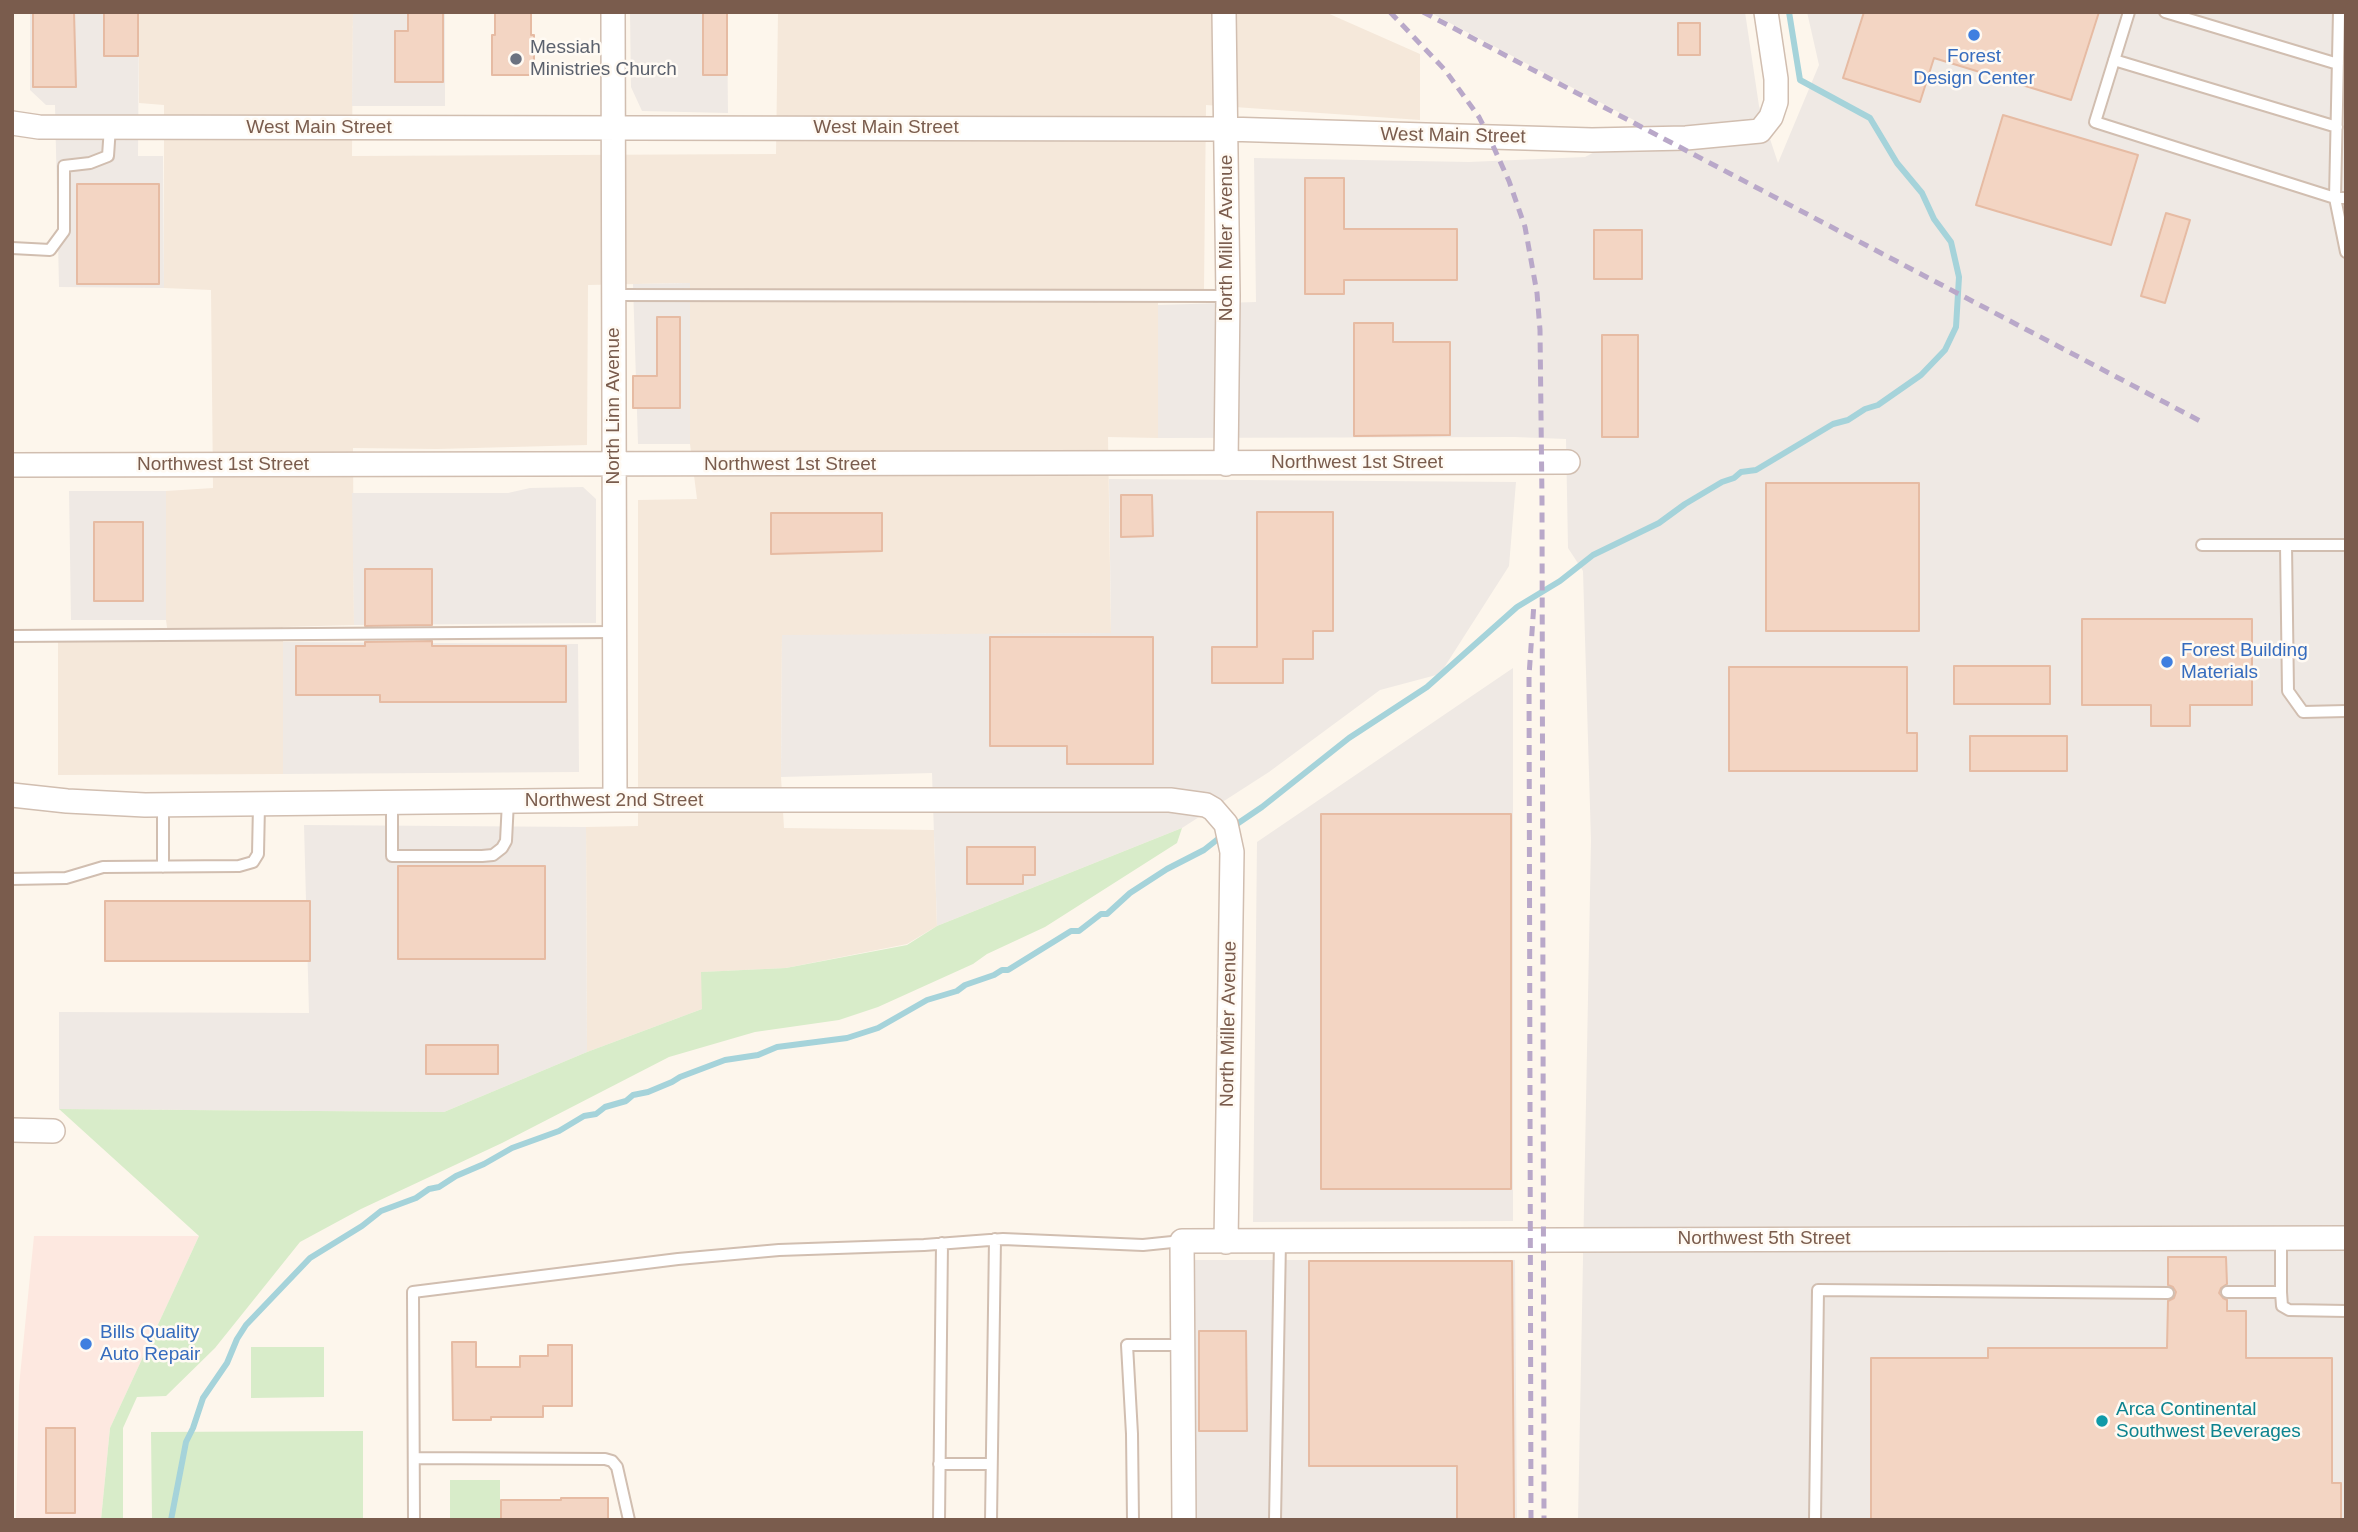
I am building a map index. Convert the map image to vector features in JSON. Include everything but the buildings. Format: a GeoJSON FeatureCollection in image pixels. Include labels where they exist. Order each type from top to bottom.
{"type":"FeatureCollection","features":[{"type":"Feature","properties":{"kind":"street","name":"North Linn Avenue"},"geometry":{"type":"LineString","coordinates":[[612,12],[615,800]]}},
{"type":"Feature","properties":{"kind":"street","name":"North Miller Avenue"},"geometry":{"type":"LineString","coordinates":[[1224,12],[1228,296],[1226,464]]}},
{"type":"Feature","properties":{"kind":"street","name":"West Main Street"},"geometry":{"type":"LineString","coordinates":[[12,123],[39,127],[1226,130],[1592,140],[1686,138],[1760,131],[1771,117],[1776,102],[1774,58],[1766,12]]}},
{"type":"Feature","properties":{"kind":"street","name":"Northwest 1st Street"},"geometry":{"type":"LineString","coordinates":[[12,465],[1568,462]]}},
{"type":"Feature","properties":{"kind":"street","name":"Northwest 2nd Street"},"geometry":{"type":"LineString","coordinates":[[12,795],[67,801],[163,805],[615,800],[1170,800],[1206,805],[1220,816]]}},
{"type":"Feature","properties":{"kind":"street","name":"North Miller Avenue"},"geometry":{"type":"LineString","coordinates":[[1220,816],[1232,852],[1226,1242]]}},
{"type":"Feature","properties":{"kind":"street"},"geometry":{"type":"LineString","coordinates":[[12,1130],[53,1131]]}},
{"type":"Feature","properties":{"kind":"street","name":"Northwest 5th Street"},"geometry":{"type":"LineString","coordinates":[[1182,1241],[2346,1238]]}},
{"type":"Feature","properties":{"kind":"street"},"geometry":{"type":"LineString","coordinates":[[1182,1241],[1184,1520]]}},
{"type":"Feature","properties":{"kind":"lane"},"geometry":{"type":"LineString","coordinates":[[2129,12],[2095,122],[2340,198]]}},
{"type":"Feature","properties":{"kind":"lane"},"geometry":{"type":"LineString","coordinates":[[2165,12],[2338,64]]}},
{"type":"Feature","properties":{"kind":"lane"},"geometry":{"type":"LineString","coordinates":[[2339,12],[2337,127],[2340,198],[2346,252]]}},
{"type":"Feature","properties":{"kind":"lane"},"geometry":{"type":"LineString","coordinates":[[2114,60],[2337,127]]}},
{"type":"Feature","properties":{"kind":"lane"},"geometry":{"type":"LineString","coordinates":[[12,248],[50,250],[64,231],[64,166],[90,163],[108,156],[110,127]]}},
{"type":"Feature","properties":{"kind":"lane"},"geometry":{"type":"LineString","coordinates":[[614,295],[1228,296]]}},
{"type":"Feature","properties":{"kind":"lane"},"geometry":{"type":"LineString","coordinates":[[2202,545],[2346,545]]}},
{"type":"Feature","properties":{"kind":"lane"},"geometry":{"type":"LineString","coordinates":[[2286,545],[2288,691],[2304,712],[2346,711]]}},
{"type":"Feature","properties":{"kind":"lane"},"geometry":{"type":"LineString","coordinates":[[12,636],[615,632]]}},
{"type":"Feature","properties":{"kind":"lane"},"geometry":{"type":"LineString","coordinates":[[392,802],[392,856],[482,856],[493,855],[502,848],[508,833],[508,801]]}},
{"type":"Feature","properties":{"kind":"lane"},"geometry":{"type":"LineString","coordinates":[[163,805],[163,867]]}},
{"type":"Feature","properties":{"kind":"lane"},"geometry":{"type":"LineString","coordinates":[[12,879],[66,878],[103,867],[239,866],[253,862],[258,854],[259,805]]}},
{"type":"Feature","properties":{"kind":"lane"},"geometry":{"type":"LineString","coordinates":[[2281,1237],[2281,1301],[2284,1309],[2346,1311]]}},
{"type":"Feature","properties":{"kind":"lane"},"geometry":{"type":"LineString","coordinates":[[414,1520],[414,1292],[678,1259],[779,1250],[995,1239],[1143,1245],[1182,1241]]}},
{"type":"Feature","properties":{"kind":"lane"},"geometry":{"type":"LineString","coordinates":[[991,1520],[995,1239]]}},
{"type":"Feature","properties":{"kind":"lane"},"geometry":{"type":"LineString","coordinates":[[1275,1520],[1280,1241]]}},
{"type":"Feature","properties":{"kind":"lane"},"geometry":{"type":"LineString","coordinates":[[939,1520],[942,1243]]}},
{"type":"Feature","properties":{"kind":"lane"},"geometry":{"type":"LineString","coordinates":[[1815,1520],[1818,1290],[2168,1293]]}},
{"type":"Feature","properties":{"kind":"lane"},"geometry":{"type":"LineString","coordinates":[[2227,1292],[2281,1292]]}},
{"type":"Feature","properties":{"kind":"lane"},"geometry":{"type":"LineString","coordinates":[[1133,1520],[1127,1345],[1182,1345]]}},
{"type":"Feature","properties":{"kind":"lane"},"geometry":{"type":"LineString","coordinates":[[414,1458],[612,1461],[617,1467],[629,1520]]}},
{"type":"Feature","properties":{"kind":"lane"},"geometry":{"type":"LineString","coordinates":[[939,1464],[991,1464]]}},
{"type":"Feature","properties":{"kind":"shaded area"},"geometry":{"type":"Polygon","coordinates":[[[30,12],[139,12],[138,156],[163,156],[164,288],[59,287],[55,105],[46,105],[30,90],[30,12]]]}},
{"type":"Feature","properties":{"kind":"shaded area"},"geometry":{"type":"Polygon","coordinates":[[[139,12],[353,12],[352,156],[776,154],[778,12],[1325,12],[1420,54],[1420,120],[1206,105],[1204,289],[1158,289],[1158,438],[1108,437],[1111,633],[782,636],[781,777],[784,828],[934,830],[937,926],[907,944],[786,968],[702,972],[702,1009],[587,1052],[586,827],[638,826],[638,500],[697,499],[690,444],[689,283],[588,285],[587,445],[353,448],[354,625],[283,627],[283,774],[58,775],[58,642],[169,642],[166,620],[166,491],[213,488],[211,290],[164,288],[164,105],[139,103],[139,12]]]}},
{"type":"Feature","properties":{"kind":"shaded area"},"geometry":{"type":"Polygon","coordinates":[[[353,12],[445,12],[445,106],[352,106],[353,12]]]}},
{"type":"Feature","properties":{"kind":"shaded area"},"geometry":{"type":"Polygon","coordinates":[[[630,12],[727,12],[728,113],[642,111],[631,87],[630,12]]]}},
{"type":"Feature","properties":{"kind":"shaded area"},"geometry":{"type":"Polygon","coordinates":[[[1429,12],[1745,12],[1759,106],[1778,163],[1819,65],[1807,12],[2346,12],[2346,1520],[1578,1520],[1591,841],[1583,571],[1568,548],[1566,439],[1158,438],[1158,305],[1256,302],[1254,158],[1469,162],[1585,157],[1645,126],[1429,12]]]}},
{"type":"Feature","properties":{"kind":"shaded area"},"geometry":{"type":"Polygon","coordinates":[[[690,283],[690,444],[638,444],[633,284],[690,283]]]}},
{"type":"Feature","properties":{"kind":"shaded area"},"geometry":{"type":"Polygon","coordinates":[[[1109,479],[1516,482],[1509,566],[1440,674],[1380,690],[1269,772],[1182,828],[937,926],[932,773],[781,777],[782,635],[1111,633],[1109,479]]]}},
{"type":"Feature","properties":{"kind":"shaded area"},"geometry":{"type":"Polygon","coordinates":[[[583,487],[596,499],[596,623],[354,625],[352,493],[508,493],[530,488],[583,487]]]}},
{"type":"Feature","properties":{"kind":"shaded area"},"geometry":{"type":"Polygon","coordinates":[[[69,491],[166,491],[166,620],[71,620],[69,491]]]}},
{"type":"Feature","properties":{"kind":"shaded area"},"geometry":{"type":"Polygon","coordinates":[[[283,642],[578,644],[579,772],[283,774],[283,642]]]}},
{"type":"Feature","properties":{"kind":"shaded area"},"geometry":{"type":"Polygon","coordinates":[[[1513,668],[1513,1221],[1253,1222],[1257,842],[1513,668]]]}},
{"type":"Feature","properties":{"kind":"shaded area"},"geometry":{"type":"Polygon","coordinates":[[[304,825],[586,827],[587,1052],[444,1112],[59,1109],[59,1012],[309,1013],[304,825]]]}},
{"type":"Feature","properties":{"kind":"shaded area","name":"Bills Quality Auto Repair"},"geometry":{"type":"Polygon","coordinates":[[[34,1236],[199,1236],[110,1428],[101,1520],[16,1520],[19,1386],[34,1236]]]}},
{"type":"Feature","properties":{"kind":"shaded area"},"geometry":{"type":"Polygon","coordinates":[[[1169,1260],[1515,1260],[1517,1520],[1173,1520],[1169,1260]]]}},
{"type":"Feature","properties":{"kind":"green space"},"geometry":{"type":"Polygon","coordinates":[[[1182,828],[1177,843],[1045,927],[987,954],[973,964],[878,1007],[839,1020],[755,1032],[669,1057],[502,1143],[361,1209],[300,1242],[215,1348],[166,1396],[137,1397],[123,1428],[123,1520],[101,1520],[110,1428],[199,1236],[59,1109],[444,1112],[587,1052],[702,1009],[701,972],[786,968],[907,945],[937,926],[1182,828]]]}},
{"type":"Feature","properties":{"kind":"green space"},"geometry":{"type":"Polygon","coordinates":[[[251,1347],[324,1347],[324,1397],[251,1398],[251,1347]]]}},
{"type":"Feature","properties":{"kind":"green space"},"geometry":{"type":"Polygon","coordinates":[[[363,1431],[363,1520],[152,1520],[151,1432],[363,1431]]]}},
{"type":"Feature","properties":{"kind":"green space"},"geometry":{"type":"Polygon","coordinates":[[[450,1480],[500,1480],[500,1520],[450,1520],[450,1480]]]}},
{"type":"Feature","properties":{"kind":"waterway"},"geometry":{"type":"LineString","coordinates":[[1231,828],[1262,807],[1349,738],[1427,687],[1517,607],[1560,581],[1593,555],[1659,523],[1722,482],[1741,472],[1756,470],[1833,424],[1848,420],[1865,409],[1878,405],[1921,375],[1945,350],[1956,327],[1959,277],[1951,242],[1934,219],[1922,193],[1897,163],[1870,118],[1800,80],[1789,12]]}},
{"type":"Feature","properties":{"kind":"waterway"},"geometry":{"type":"LineString","coordinates":[[171,1520],[186,1442],[203,1398],[227,1363],[246,1325],[310,1258],[381,1211],[416,1198],[512,1148],[559,1131],[584,1116],[596,1114],[605,1107],[626,1101],[633,1095],[648,1092],[725,1060],[758,1055],[777,1047],[847,1038],[878,1028],[927,1000],[1008,970],[1071,931],[1079,931],[1101,914],[1107,914],[1130,893],[1167,869],[1204,850],[1223,835]]}},
{"type":"Feature","properties":{"kind":"railway"},"geometry":{"type":"LineString","coordinates":[[1390,12],[1445,70],[1479,117],[1509,181],[1525,227],[1537,293],[1540,330],[1542,500],[1544,1520]]}},
{"type":"Feature","properties":{"kind":"railway"},"geometry":{"type":"LineString","coordinates":[[1423,12],[2204,423]]}},
{"type":"Feature","properties":{"kind":"railway"},"geometry":{"type":"LineString","coordinates":[[1531,1520],[1529,676],[1534,603]]}},
{"type":"Feature","properties":{"kind":"place","name":"Forest Design Center"},"geometry":{"type":"Point","coordinates":[1974,35]}},
{"type":"Feature","properties":{"kind":"place","name":"Messiah Ministries Church"},"geometry":{"type":"Point","coordinates":[516,59]}},
{"type":"Feature","properties":{"kind":"place","name":"Forest Building Materials"},"geometry":{"type":"Point","coordinates":[2167,662]}},
{"type":"Feature","properties":{"kind":"place","name":"Bills Quality Auto Repair"},"geometry":{"type":"Point","coordinates":[86,1344]}},
{"type":"Feature","properties":{"kind":"place","name":"Arca Continental Southwest Beverages"},"geometry":{"type":"Point","coordinates":[2102,1421]}}]}
